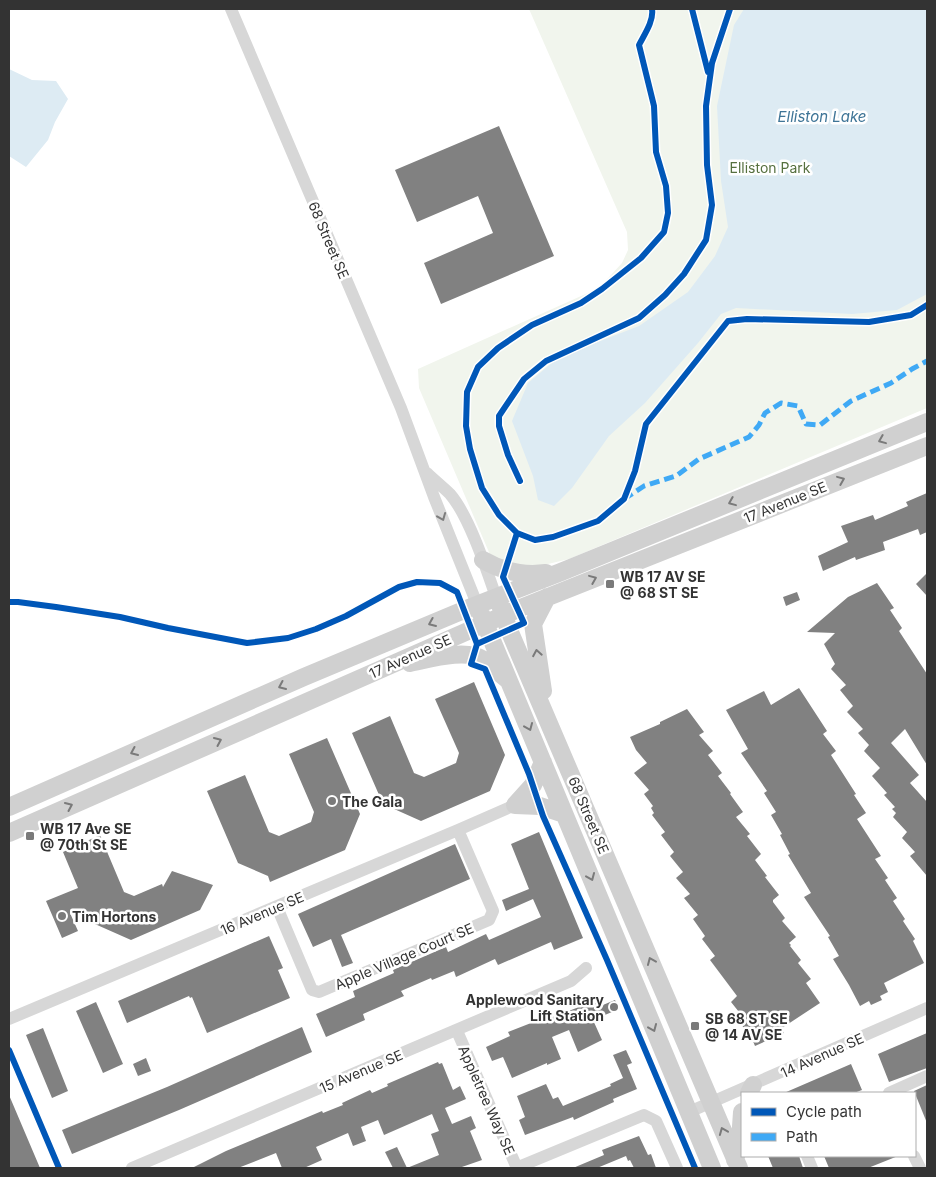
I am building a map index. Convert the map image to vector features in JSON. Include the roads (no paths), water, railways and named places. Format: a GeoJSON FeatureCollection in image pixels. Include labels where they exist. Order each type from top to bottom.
{"type":"FeatureCollection","features":[{"type":"Feature","properties":{"kind":"main road","name":"17 Avenue SE"},"geometry":{"type":"LineString","coordinates":[[9,807],[304,677],[477,604],[561,572],[927,422]]}},
{"type":"Feature","properties":{"kind":"main road","name":"17 Avenue SE"},"geometry":{"type":"LineString","coordinates":[[9,833],[504,615],[927,446]]}},
{"type":"Feature","properties":{"kind":"main road"},"geometry":{"type":"LineString","coordinates":[[483,560],[497,568],[517,572],[540,574],[561,572]]}},
{"type":"Feature","properties":{"kind":"main road","name":"68 Street SE"},"geometry":{"type":"LineString","coordinates":[[496,597],[737,1164]]}},
{"type":"Feature","properties":{"kind":"main road"},"geometry":{"type":"LineString","coordinates":[[547,597],[533,624],[548,719]]}},
{"type":"Feature","properties":{"kind":"main road","name":"68 Street SE"},"geometry":{"type":"LineString","coordinates":[[477,604],[712,1168]]}},
{"type":"Feature","properties":{"kind":"main road"},"geometry":{"type":"LineString","coordinates":[[384,667],[459,655],[473,656],[483,659],[510,682]]}},
{"type":"Feature","properties":{"kind":"main road"},"geometry":{"type":"LineString","coordinates":[[514,805],[533,785],[543,762]]}},
{"type":"Feature","properties":{"kind":"main road"},"geometry":{"type":"LineString","coordinates":[[514,805],[540,806],[564,814]]}},
{"type":"Feature","properties":{"kind":"main road"},"geometry":{"type":"LineString","coordinates":[[737,1164],[741,1126]]}},
{"type":"Feature","properties":{"kind":"street","name":"68 Street SE"},"geometry":{"type":"LineString","coordinates":[[231,9],[397,399],[477,604]]}},
{"type":"Feature","properties":{"kind":"street","name":"68 Street SE"},"geometry":{"type":"LineString","coordinates":[[425,471],[451,495],[465,520],[483,560],[496,597]]}},
{"type":"Feature","properties":{"kind":"street","name":"16 Avenue SE"},"geometry":{"type":"LineString","coordinates":[[9,1019],[514,805]]}},
{"type":"Feature","properties":{"kind":"street","name":"Apple Village Court SE"},"geometry":{"type":"LineString","coordinates":[[277,907],[312,990],[319,992],[454,935],[489,920],[493,911],[458,830]]}},
{"type":"Feature","properties":{"kind":"street","name":"15 Avenue SE"},"geometry":{"type":"LineString","coordinates":[[132,1168],[571,981],[586,968]]}},
{"type":"Feature","properties":{"kind":"street","name":"14 Avenue SE"},"geometry":{"type":"LineString","coordinates":[[751,1089],[927,1008]]}},
{"type":"Feature","properties":{"kind":"street","name":"Appletree Way SE"},"geometry":{"type":"LineString","coordinates":[[457,1031],[516,1168]]}},
{"type":"Feature","properties":{"kind":"street"},"geometry":{"type":"LineString","coordinates":[[891,1092],[927,1076]]}},
{"type":"Feature","properties":{"kind":"street","name":"14 Avenue SE"},"geometry":{"type":"LineString","coordinates":[[689,1112],[741,1092]]}},
{"type":"Feature","properties":{"kind":"street"},"geometry":{"type":"LineString","coordinates":[[516,1168],[644,1115],[656,1121],[677,1168]]}},
{"type":"Feature","properties":{"kind":"water","name":"Elliston Lake"},"geometry":{"type":"Polygon","coordinates":[[[744,9],[927,9],[927,294],[897,310],[852,314],[736,308],[721,314],[645,403],[609,436],[572,488],[554,506],[538,500],[533,476],[512,421],[528,383],[559,357],[639,326],[688,292],[715,256],[728,227],[721,181],[717,106],[734,25],[744,9]]]}},
{"type":"Feature","properties":{"kind":"water"},"geometry":{"type":"Polygon","coordinates":[[[9,69],[32,80],[56,81],[68,99],[55,122],[48,140],[26,167],[9,156],[9,69]]]}},
{"type":"Feature","properties":{"kind":"place","name":"WB 17 AV SE @ 68 ST SE"},"geometry":{"type":"Point","coordinates":[610,584]}},
{"type":"Feature","properties":{"kind":"place","name":"The Gala"},"geometry":{"type":"Point","coordinates":[332,801]}},
{"type":"Feature","properties":{"kind":"place","name":"WB 17 Ave SE @ 70th St SE"},"geometry":{"type":"Point","coordinates":[30,836]}},
{"type":"Feature","properties":{"kind":"place","name":"Tim Hortons"},"geometry":{"type":"Point","coordinates":[62,916]}},
{"type":"Feature","properties":{"kind":"place","name":"Applewood Sanitary Lift Station"},"geometry":{"type":"Point","coordinates":[614,1007]}},
{"type":"Feature","properties":{"kind":"place","name":"SB 68 ST SE @ 14 AV SE"},"geometry":{"type":"Point","coordinates":[695,1026]}},
{"type":"Feature","properties":{"kind":"park label","name":"Elliston Park"},"geometry":{"type":"Point","coordinates":[770,167]}}]}
